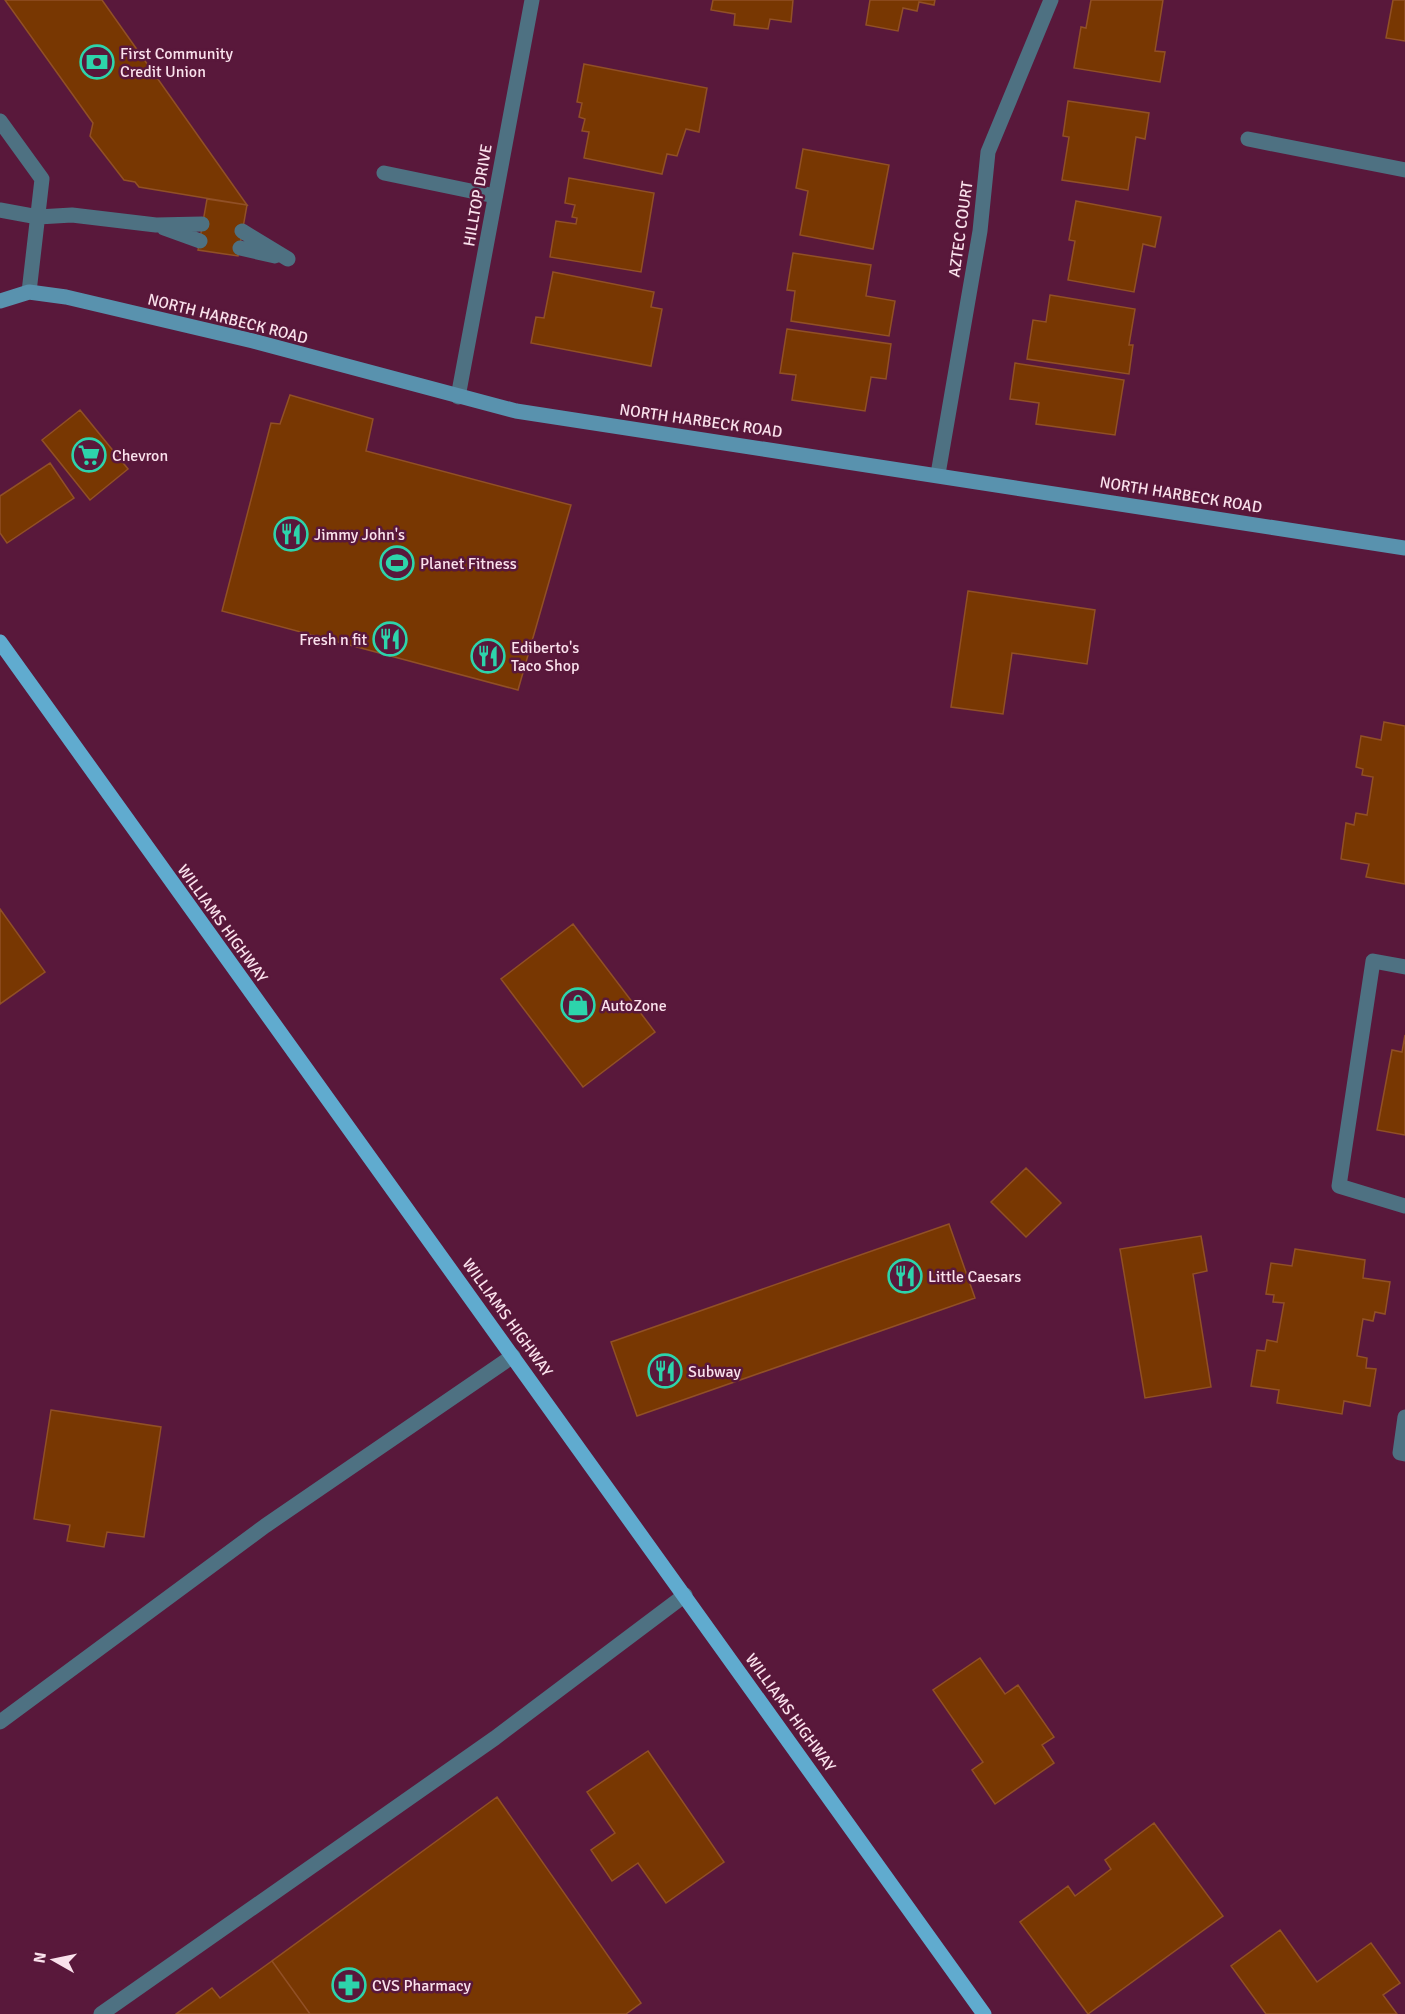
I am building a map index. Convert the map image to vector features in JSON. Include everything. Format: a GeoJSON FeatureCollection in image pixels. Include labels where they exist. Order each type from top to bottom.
{"type":"FeatureCollection","features":[{"type":"Feature","properties":{"kind":"main road","name":"WILLIAMS HIGHWAY"},"geometry":{"type":"LineString","coordinates":[[0,642],[984,2014]]}},
{"type":"Feature","properties":{"kind":"street","name":"HILLTOP DRIVE"},"geometry":{"type":"LineString","coordinates":[[458,397],[532,0]]}},
{"type":"Feature","properties":{"kind":"street","name":"AZTEC COURT"},"geometry":{"type":"LineString","coordinates":[[938,474],[980,231],[988,152],[1051,0]]}},
{"type":"Feature","properties":{"kind":"street"},"geometry":{"type":"LineString","coordinates":[[0,121],[42,179],[29,292]]}},
{"type":"Feature","properties":{"kind":"street"},"geometry":{"type":"LineString","coordinates":[[1248,139],[1405,170]]}},
{"type":"Feature","properties":{"kind":"street"},"geometry":{"type":"LineString","coordinates":[[384,173],[495,196]]}},
{"type":"Feature","properties":{"kind":"street"},"geometry":{"type":"LineString","coordinates":[[0,210],[38,217],[72,215],[156,225],[202,224]]}},
{"type":"Feature","properties":{"kind":"street"},"geometry":{"type":"LineString","coordinates":[[156,225],[200,241]]}},
{"type":"Feature","properties":{"kind":"street"},"geometry":{"type":"LineString","coordinates":[[240,248],[288,259],[242,231]]}},
{"type":"Feature","properties":{"kind":"street","name":"NORTH HARBECK ROAD"},"geometry":{"type":"LineString","coordinates":[[0,301],[29,292],[66,297],[242,338],[516,411],[938,474],[1405,548]]}},
{"type":"Feature","properties":{"kind":"street"},"geometry":{"type":"LineString","coordinates":[[1405,967],[1373,961],[1339,1186],[1405,1206]]}},
{"type":"Feature","properties":{"kind":"street"},"geometry":{"type":"LineString","coordinates":[[0,1722],[266,1526],[513,1356]]}},
{"type":"Feature","properties":{"kind":"street"},"geometry":{"type":"LineString","coordinates":[[1405,1417],[1400,1453],[1405,1454]]}},
{"type":"Feature","properties":{"kind":"street"},"geometry":{"type":"LineString","coordinates":[[101,2014],[495,1738],[685,1595]]}},
{"type":"Feature","properties":{"kind":"building","name":"First Community Credit Union"},"geometry":{"type":"Polygon","coordinates":[[[5,0],[102,0],[247,205],[139,187],[135,182],[124,180],[90,136],[93,123],[5,0]]]}},
{"type":"Feature","properties":{"kind":"building"},"geometry":{"type":"Polygon","coordinates":[[[713,0],[793,0],[791,22],[770,19],[768,29],[734,25],[735,14],[711,10],[713,0]]]}},
{"type":"Feature","properties":{"kind":"building"},"geometry":{"type":"Polygon","coordinates":[[[870,0],[935,0],[934,5],[919,2],[917,11],[903,8],[898,31],[866,25],[870,0]]]}},
{"type":"Feature","properties":{"kind":"building"},"geometry":{"type":"Polygon","coordinates":[[[1091,0],[1163,0],[1155,51],[1165,52],[1160,82],[1074,68],[1081,27],[1086,28],[1091,0]]]}},
{"type":"Feature","properties":{"kind":"building"},"geometry":{"type":"Polygon","coordinates":[[[1393,0],[1405,0],[1405,41],[1386,38],[1393,0]]]}},
{"type":"Feature","properties":{"kind":"building"},"geometry":{"type":"Polygon","coordinates":[[[584,64],[707,88],[699,132],[686,129],[677,156],[667,154],[662,174],[584,158],[589,132],[582,131],[585,119],[579,117],[582,103],[577,102],[584,64]]]}},
{"type":"Feature","properties":{"kind":"building"},"geometry":{"type":"Polygon","coordinates":[[[1068,101],[1149,113],[1145,139],[1136,137],[1128,190],[1062,180],[1069,137],[1063,136],[1068,101]]]}},
{"type":"Feature","properties":{"kind":"building"},"geometry":{"type":"Polygon","coordinates":[[[803,149],[889,165],[873,249],[800,235],[808,191],[796,188],[803,149]]]}},
{"type":"Feature","properties":{"kind":"building"},"geometry":{"type":"Polygon","coordinates":[[[569,178],[654,193],[641,272],[550,257],[556,221],[576,224],[577,218],[572,217],[575,205],[565,203],[569,178]]]}},
{"type":"Feature","properties":{"kind":"building"},"geometry":{"type":"Polygon","coordinates":[[[207,199],[247,205],[238,256],[198,250],[207,199]]]}},
{"type":"Feature","properties":{"kind":"building"},"geometry":{"type":"Polygon","coordinates":[[[1076,201],[1161,217],[1155,247],[1143,244],[1134,292],[1068,280],[1075,241],[1069,240],[1076,201]]]}},
{"type":"Feature","properties":{"kind":"building"},"geometry":{"type":"Polygon","coordinates":[[[793,253],[871,265],[866,296],[895,301],[889,336],[791,321],[795,291],[787,290],[793,253]]]}},
{"type":"Feature","properties":{"kind":"building"},"geometry":{"type":"Polygon","coordinates":[[[553,272],[654,292],[651,307],[662,309],[651,366],[531,343],[536,317],[544,318],[553,272]]]}},
{"type":"Feature","properties":{"kind":"building"},"geometry":{"type":"Polygon","coordinates":[[[1050,295],[1135,309],[1129,345],[1133,345],[1129,374],[1027,359],[1033,320],[1046,322],[1050,295]]]}},
{"type":"Feature","properties":{"kind":"building"},"geometry":{"type":"Polygon","coordinates":[[[787,329],[891,344],[886,379],[871,377],[865,411],[792,400],[796,375],[780,373],[787,329]]]}},
{"type":"Feature","properties":{"kind":"building"},"geometry":{"type":"Polygon","coordinates":[[[1015,363],[1124,380],[1115,435],[1036,424],[1039,403],[1010,399],[1015,363]]]}},
{"type":"Feature","properties":{"kind":"building"},"geometry":{"type":"Polygon","coordinates":[[[290,395],[373,419],[366,451],[571,505],[518,690],[222,611],[271,423],[280,424],[290,395]]]}},
{"type":"Feature","properties":{"kind":"building"},"geometry":{"type":"Polygon","coordinates":[[[80,410],[128,469],[90,500],[42,440],[80,410]]]}},
{"type":"Feature","properties":{"kind":"building"},"geometry":{"type":"Polygon","coordinates":[[[50,463],[74,498],[7,543],[0,533],[0,496],[50,463]]]}},
{"type":"Feature","properties":{"kind":"building"},"geometry":{"type":"Polygon","coordinates":[[[968,591],[1095,610],[1087,664],[1012,653],[1003,714],[951,707],[968,591]]]}},
{"type":"Feature","properties":{"kind":"building"},"geometry":{"type":"Polygon","coordinates":[[[1384,722],[1405,726],[1405,884],[1366,877],[1369,864],[1341,859],[1346,823],[1354,825],[1356,813],[1367,815],[1373,777],[1362,775],[1363,769],[1356,767],[1361,736],[1381,740],[1384,722]]]}},
{"type":"Feature","properties":{"kind":"building"},"geometry":{"type":"Polygon","coordinates":[[[0,909],[45,972],[0,1004],[0,909]]]}},
{"type":"Feature","properties":{"kind":"building","name":"AutoZone"},"geometry":{"type":"Polygon","coordinates":[[[573,924],[655,1032],[583,1087],[501,979],[573,924]]]}},
{"type":"Feature","properties":{"kind":"building"},"geometry":{"type":"Polygon","coordinates":[[[1405,1035],[1405,1135],[1377,1130],[1392,1050],[1402,1052],[1405,1035]]]}},
{"type":"Feature","properties":{"kind":"building"},"geometry":{"type":"Polygon","coordinates":[[[1026,1168],[1061,1203],[1026,1237],[991,1202],[1026,1168]]]}},
{"type":"Feature","properties":{"kind":"building"},"geometry":{"type":"Polygon","coordinates":[[[949,1224],[975,1298],[637,1416],[611,1342],[949,1224]]]}},
{"type":"Feature","properties":{"kind":"building"},"geometry":{"type":"Polygon","coordinates":[[[1201,1236],[1207,1271],[1193,1274],[1211,1387],[1145,1398],[1120,1249],[1201,1236]]]}},
{"type":"Feature","properties":{"kind":"building"},"geometry":{"type":"Polygon","coordinates":[[[1295,1249],[1365,1260],[1363,1278],[1390,1282],[1385,1314],[1375,1312],[1373,1321],[1363,1319],[1357,1356],[1367,1358],[1366,1368],[1376,1369],[1370,1406],[1344,1401],[1342,1414],[1277,1403],[1279,1390],[1251,1386],[1257,1350],[1265,1351],[1267,1340],[1277,1342],[1284,1303],[1273,1302],[1274,1295],[1266,1294],[1271,1263],[1292,1266],[1295,1249]]]}},
{"type":"Feature","properties":{"kind":"building"},"geometry":{"type":"Polygon","coordinates":[[[51,1410],[161,1427],[144,1537],[107,1532],[104,1547],[67,1541],[70,1525],[34,1519],[51,1410]]]}},
{"type":"Feature","properties":{"kind":"building"},"geometry":{"type":"Polygon","coordinates":[[[980,1658],[1005,1694],[1018,1685],[1054,1737],[1042,1745],[1054,1763],[995,1804],[972,1770],[983,1762],[933,1690],[980,1658]]]}},
{"type":"Feature","properties":{"kind":"building"},"geometry":{"type":"Polygon","coordinates":[[[648,1751],[724,1862],[666,1903],[638,1863],[612,1881],[591,1850],[615,1833],[587,1792],[648,1751]]]}},
{"type":"Feature","properties":{"kind":"building"},"geometry":{"type":"Polygon","coordinates":[[[497,1797],[641,2003],[626,2014],[310,2014],[272,1961],[497,1797]]]}},
{"type":"Feature","properties":{"kind":"building"},"geometry":{"type":"Polygon","coordinates":[[[1154,1823],[1223,1916],[1088,2014],[1020,1922],[1068,1886],[1075,1896],[1111,1869],[1105,1860],[1154,1823]]]}},
{"type":"Feature","properties":{"kind":"building"},"geometry":{"type":"Polygon","coordinates":[[[1280,1930],[1317,1982],[1371,1943],[1400,1983],[1383,1995],[1397,2014],[1266,2014],[1231,1966],[1280,1930]]]}},
{"type":"Feature","properties":{"kind":"building"},"geometry":{"type":"Polygon","coordinates":[[[272,1961],[310,2014],[176,2014],[212,1988],[220,1998],[272,1961]]]}},
{"type":"Feature","properties":{"kind":"place","name":"First Community Credit Union"},"geometry":{"type":"Point","coordinates":[97,62]}},
{"type":"Feature","properties":{"kind":"place","name":"Chevron"},"geometry":{"type":"Point","coordinates":[89,455]}},
{"type":"Feature","properties":{"kind":"place","name":"Jimmy John's"},"geometry":{"type":"Point","coordinates":[291,534]}},
{"type":"Feature","properties":{"kind":"place","name":"Planet Fitness"},"geometry":{"type":"Point","coordinates":[397,563]}},
{"type":"Feature","properties":{"kind":"place","name":"Fresh n fit"},"geometry":{"type":"Point","coordinates":[390,639]}},
{"type":"Feature","properties":{"kind":"place","name":"Ediberto's Taco Shop"},"geometry":{"type":"Point","coordinates":[488,656]}},
{"type":"Feature","properties":{"kind":"place","name":"AutoZone"},"geometry":{"type":"Point","coordinates":[578,1005]}},
{"type":"Feature","properties":{"kind":"place","name":"Little Caesars"},"geometry":{"type":"Point","coordinates":[905,1276]}},
{"type":"Feature","properties":{"kind":"place","name":"Subway"},"geometry":{"type":"Point","coordinates":[665,1371]}},
{"type":"Feature","properties":{"kind":"place","name":"CVS Pharmacy"},"geometry":{"type":"Point","coordinates":[349,1985]}}]}
